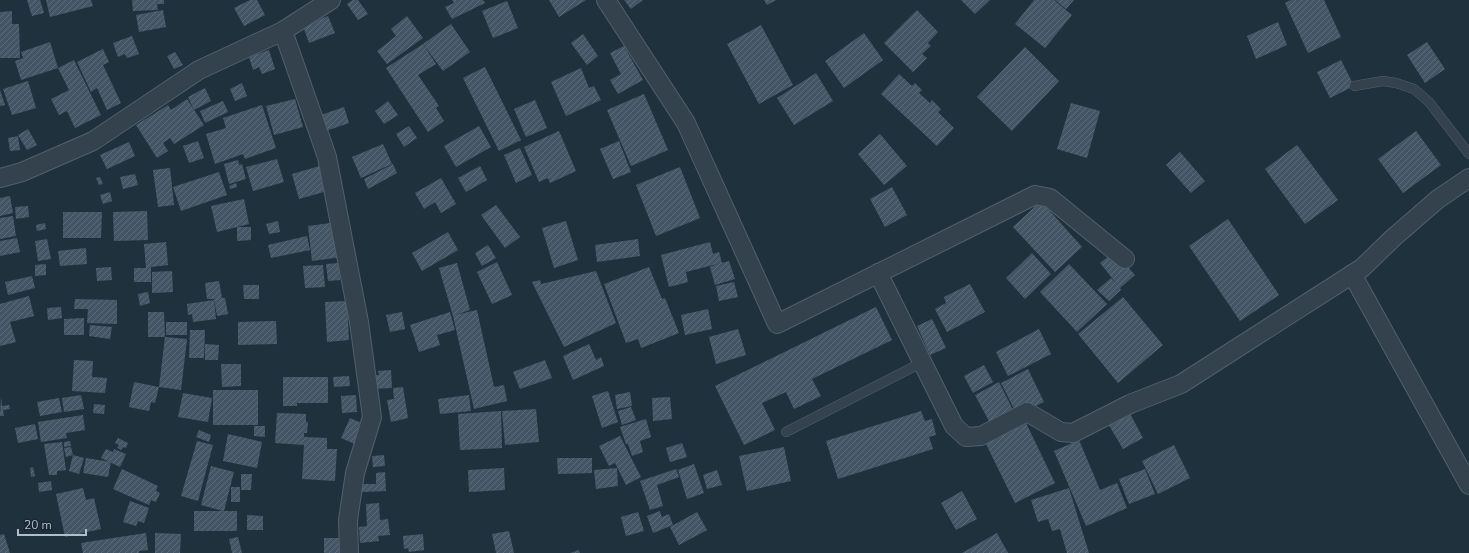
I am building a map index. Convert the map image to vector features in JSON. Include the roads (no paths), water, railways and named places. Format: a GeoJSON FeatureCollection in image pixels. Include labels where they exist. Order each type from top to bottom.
{"type":"FeatureCollection","features":[{"type":"Feature","properties":{"kind":"street"},"geometry":{"type":"LineString","coordinates":[[0,178],[22,172],[93,141],[199,70],[283,31],[331,0]]}},
{"type":"Feature","properties":{"kind":"street"},"geometry":{"type":"LineString","coordinates":[[606,0],[686,123],[777,324],[1035,195],[1050,198],[1125,259]]}},
{"type":"Feature","properties":{"kind":"street"},"geometry":{"type":"LineString","coordinates":[[283,31],[327,157],[360,322],[372,417],[355,473],[348,520],[350,553]]}},
{"type":"Feature","properties":{"kind":"street"},"geometry":{"type":"LineString","coordinates":[[878,273],[954,426],[966,437],[981,436],[1027,412],[1061,432],[1073,433],[1130,404],[1181,384],[1362,268],[1393,238],[1438,199],[1469,178]]}},
{"type":"Feature","properties":{"kind":"street"},"geometry":{"type":"LineString","coordinates":[[1352,274],[1469,485]]}},
{"type":"Feature","properties":{"kind":"lane"},"geometry":{"type":"LineString","coordinates":[[1354,86],[1383,81],[1396,83],[1414,89],[1429,102],[1469,154]]}},
{"type":"Feature","properties":{"kind":"lane"},"geometry":{"type":"LineString","coordinates":[[786,432],[922,362]]}}]}
